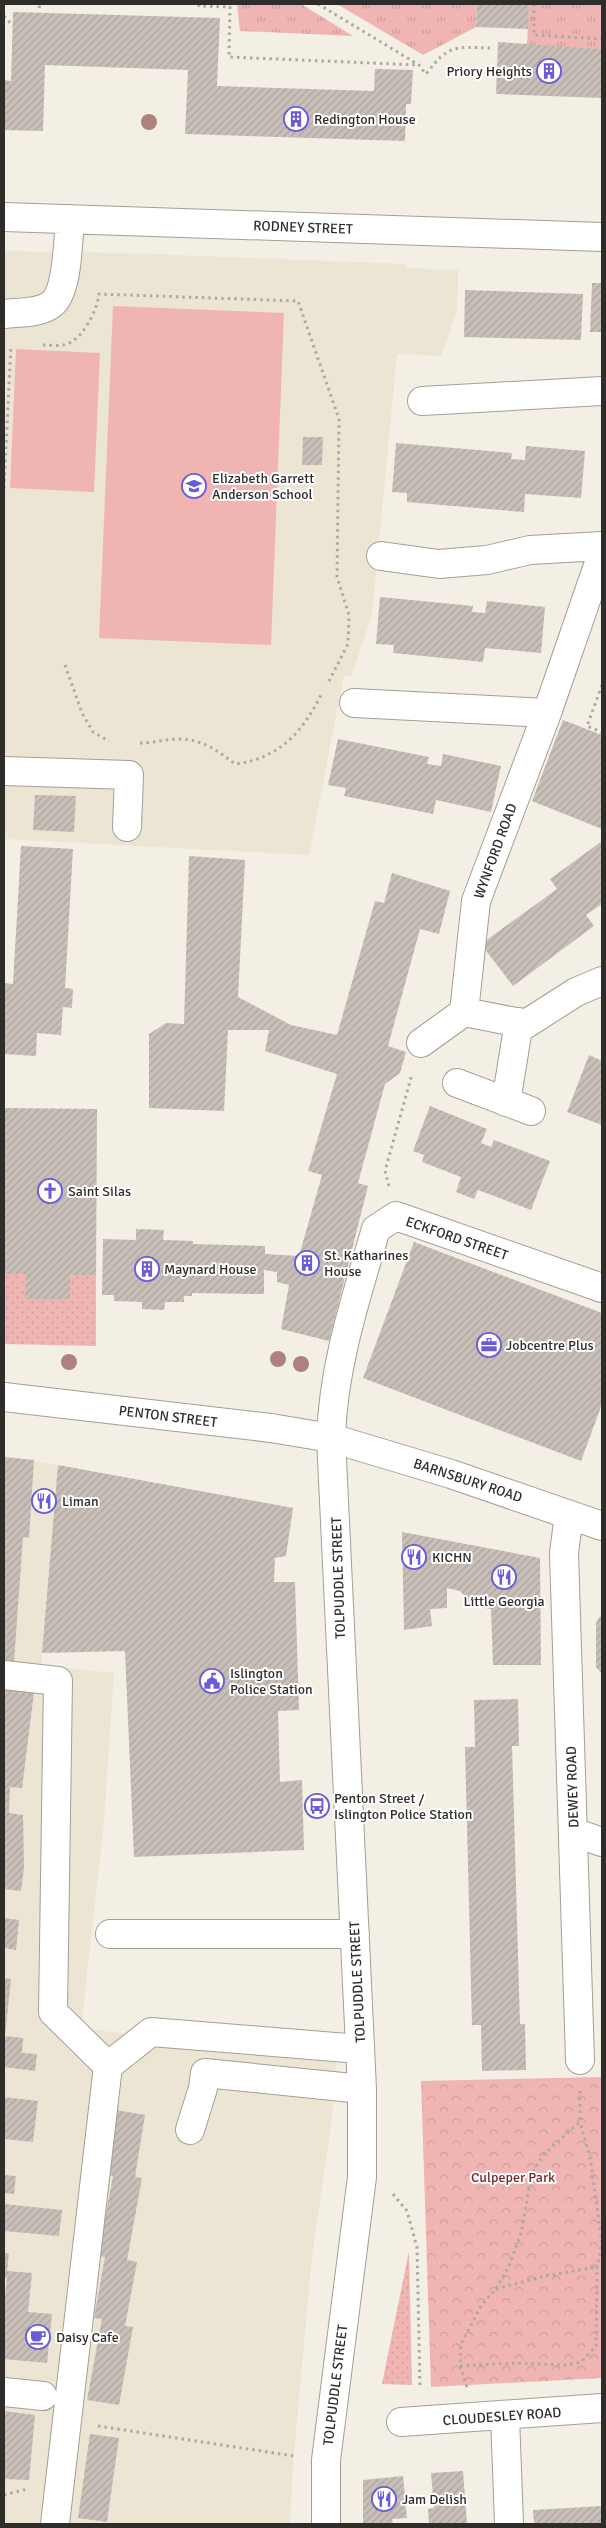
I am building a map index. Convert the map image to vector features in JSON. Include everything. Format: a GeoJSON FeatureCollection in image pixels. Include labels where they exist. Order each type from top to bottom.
{"type":"FeatureCollection","features":[{"type":"Feature","properties":{"kind":"street","name":"RODNEY STREET"},"geometry":{"type":"LineString","coordinates":[[4,217],[602,237]]}},
{"type":"Feature","properties":{"kind":"street"},"geometry":{"type":"LineString","coordinates":[[4,314],[40,310],[54,302],[63,282],[70,219]]}},
{"type":"Feature","properties":{"kind":"street"},"geometry":{"type":"LineString","coordinates":[[422,402],[602,391]]}},
{"type":"Feature","properties":{"kind":"street"},"geometry":{"type":"LineString","coordinates":[[381,556],[439,564],[487,560],[530,550],[602,546]]}},
{"type":"Feature","properties":{"kind":"street","name":"WYNFORD ROAD"},"geometry":{"type":"LineString","coordinates":[[464,1012],[476,901],[547,713],[602,554]]}},
{"type":"Feature","properties":{"kind":"street"},"geometry":{"type":"LineString","coordinates":[[354,703],[547,713]]}},
{"type":"Feature","properties":{"kind":"street"},"geometry":{"type":"LineString","coordinates":[[4,771],[129,775],[127,827]]}},
{"type":"Feature","properties":{"kind":"street"},"geometry":{"type":"LineString","coordinates":[[421,1043],[464,1012],[526,1024],[576,992],[602,981]]}},
{"type":"Feature","properties":{"kind":"street"},"geometry":{"type":"LineString","coordinates":[[457,1083],[519,1106],[519,1022]]}},
{"type":"Feature","properties":{"kind":"street","name":"ECKFORD STREET"},"geometry":{"type":"LineString","coordinates":[[332,1438],[332,1404],[339,1364],[373,1238],[376,1229],[396,1216],[602,1288]]}},
{"type":"Feature","properties":{"kind":"street","name":"PENTON STREET"},"geometry":{"type":"LineString","coordinates":[[4,1397],[280,1429],[332,1438]]}},
{"type":"Feature","properties":{"kind":"street","name":"BARNSBURY ROAD"},"geometry":{"type":"LineString","coordinates":[[332,1438],[451,1474],[602,1526]]}},
{"type":"Feature","properties":{"kind":"street","name":"TOLPUDDLE STREET"},"geometry":{"type":"LineString","coordinates":[[326,2524],[326,2460],[362,2177],[362,2089],[332,1438]]}},
{"type":"Feature","properties":{"kind":"street","name":"DEWEY ROAD"},"geometry":{"type":"LineString","coordinates":[[569,1515],[564,1553],[580,2060]]}},
{"type":"Feature","properties":{"kind":"street"},"geometry":{"type":"LineString","coordinates":[[4,1674],[58,1681],[53,2012],[108,2066]]}},
{"type":"Feature","properties":{"kind":"street"},"geometry":{"type":"LineString","coordinates":[[573,1832],[602,1842]]}},
{"type":"Feature","properties":{"kind":"street"},"geometry":{"type":"LineString","coordinates":[[110,1934],[355,1934]]}},
{"type":"Feature","properties":{"kind":"street"},"geometry":{"type":"LineString","coordinates":[[55,2524],[108,2066],[151,2032],[360,2049]]}},
{"type":"Feature","properties":{"kind":"street"},"geometry":{"type":"LineString","coordinates":[[190,2130],[203,2088],[205,2073],[362,2089]]}},
{"type":"Feature","properties":{"kind":"street"},"geometry":{"type":"LineString","coordinates":[[4,2392],[43,2396]]}},
{"type":"Feature","properties":{"kind":"street","name":"CLOUDESLEY ROAD"},"geometry":{"type":"LineString","coordinates":[[411,2422],[602,2408]]}},
{"type":"Feature","properties":{"kind":"street"},"geometry":{"type":"LineString","coordinates":[[505,2416],[508,2524]]}},
{"type":"Feature","properties":{"kind":"path"},"geometry":{"type":"LineString","coordinates":[[199,4],[199,6],[220,5],[230,7],[229,57],[419,65]]}},
{"type":"Feature","properties":{"kind":"path"},"geometry":{"type":"LineString","coordinates":[[318,4],[419,65],[426,74],[440,56],[452,48],[490,48]]}},
{"type":"Feature","properties":{"kind":"path"},"geometry":{"type":"LineString","coordinates":[[534,4],[534,35],[602,39]]}},
{"type":"Feature","properties":{"kind":"path"},"geometry":{"type":"LineString","coordinates":[[4,16],[13,26]]}},
{"type":"Feature","properties":{"kind":"path"},"geometry":{"type":"LineString","coordinates":[[38,344],[64,345],[83,331],[95,314],[99,294],[298,301],[339,418],[338,578],[349,615],[348,644],[311,714],[288,743],[250,762],[235,764],[216,749],[197,741],[178,739],[156,743],[138,743]]}},
{"type":"Feature","properties":{"kind":"path"},"geometry":{"type":"LineString","coordinates":[[4,488],[11,344],[20,344]]}},
{"type":"Feature","properties":{"kind":"path"},"geometry":{"type":"LineString","coordinates":[[65,665],[82,713],[93,732],[112,743]]}},
{"type":"Feature","properties":{"kind":"path"},"geometry":{"type":"LineString","coordinates":[[602,685],[587,726],[602,732]]}},
{"type":"Feature","properties":{"kind":"path"},"geometry":{"type":"LineString","coordinates":[[396,1216],[385,1171],[421,1043]]}},
{"type":"Feature","properties":{"kind":"path"},"geometry":{"type":"LineString","coordinates":[[460,2366],[515,2363],[567,2365],[581,2362],[596,2346],[598,2267],[602,2244],[590,2157],[580,2122],[580,2060]]}},
{"type":"Feature","properties":{"kind":"path"},"geometry":{"type":"LineString","coordinates":[[468,2418],[466,2385],[460,2366],[461,2344],[482,2304],[496,2289],[509,2266],[521,2233],[532,2173],[544,2154],[580,2122]]}},
{"type":"Feature","properties":{"kind":"path"},"geometry":{"type":"LineString","coordinates":[[362,2177],[393,2194],[407,2211],[417,2247],[411,2422]]}},
{"type":"Feature","properties":{"kind":"path"},"geometry":{"type":"LineString","coordinates":[[496,2289],[545,2276],[598,2267]]}},
{"type":"Feature","properties":{"kind":"path"},"geometry":{"type":"LineString","coordinates":[[66,2420],[326,2460]]}},
{"type":"Feature","properties":{"kind":"shaded area","name":"Elizabeth Garrett Anderson School"},"geometry":{"type":"Polygon","coordinates":[[[4,251],[126,253],[405,264],[405,268],[458,270],[457,311],[441,356],[397,354],[372,615],[351,677],[344,675],[309,855],[4,839],[4,251]]]}},
{"type":"Feature","properties":{"kind":"shaded area"},"geometry":{"type":"Polygon","coordinates":[[[4,1456],[58,1465],[41,1665],[114,1673],[104,1822],[81,2028],[337,2061],[331,2126],[312,2256],[293,2465],[290,2524],[4,2524],[4,1456]]]}},
{"type":"Feature","properties":{"kind":"green space"},"geometry":{"type":"Polygon","coordinates":[[[237,4],[301,4],[353,36],[240,31],[237,4]]]}},
{"type":"Feature","properties":{"kind":"green space"},"geometry":{"type":"Polygon","coordinates":[[[337,4],[477,4],[476,27],[423,55],[337,4]]]}},
{"type":"Feature","properties":{"kind":"green space"},"geometry":{"type":"Polygon","coordinates":[[[529,4],[602,4],[602,49],[527,46],[529,4]]]}},
{"type":"Feature","properties":{"kind":"green space"},"geometry":{"type":"Polygon","coordinates":[[[113,306],[284,313],[271,645],[99,638],[113,306]]]}},
{"type":"Feature","properties":{"kind":"green space"},"geometry":{"type":"Polygon","coordinates":[[[16,349],[100,353],[94,492],[10,488],[16,349]]]}},
{"type":"Feature","properties":{"kind":"green space"},"geometry":{"type":"Polygon","coordinates":[[[4,1274],[26,1274],[26,1299],[70,1299],[70,1275],[96,1275],[96,1346],[4,1344],[4,1274]]]}},
{"type":"Feature","properties":{"kind":"green space","name":"Culpeper Park"},"geometry":{"type":"Polygon","coordinates":[[[602,2077],[602,2378],[431,2387],[421,2081],[602,2077]]]}},
{"type":"Feature","properties":{"kind":"green space"},"geometry":{"type":"Polygon","coordinates":[[[409,2251],[412,2385],[382,2384],[409,2251]]]}},
{"type":"Feature","properties":{"kind":"building","name":"Priory Heights"},"geometry":{"type":"Polygon","coordinates":[[[477,4],[529,4],[528,29],[476,27],[477,4]]]}},
{"type":"Feature","properties":{"kind":"building"},"geometry":{"type":"Polygon","coordinates":[[[13,12],[220,18],[217,86],[374,91],[375,69],[413,70],[411,104],[406,104],[405,141],[185,134],[188,70],[45,65],[43,131],[4,130],[4,80],[11,81],[13,12]]]}},
{"type":"Feature","properties":{"kind":"building","name":"Priory Heights"},"geometry":{"type":"Polygon","coordinates":[[[498,42],[602,49],[602,98],[496,94],[498,42]]]}},
{"type":"Feature","properties":{"kind":"building"},"geometry":{"type":"Polygon","coordinates":[[[592,283],[602,283],[602,332],[590,332],[592,283]]]}},
{"type":"Feature","properties":{"kind":"building"},"geometry":{"type":"Polygon","coordinates":[[[465,290],[583,294],[581,340],[464,337],[465,290]]]}},
{"type":"Feature","properties":{"kind":"building"},"geometry":{"type":"Polygon","coordinates":[[[303,437],[323,437],[322,465],[302,465],[303,437]]]}},
{"type":"Feature","properties":{"kind":"building"},"geometry":{"type":"Polygon","coordinates":[[[396,443],[512,453],[511,459],[525,460],[526,446],[585,451],[581,498],[525,494],[524,512],[407,502],[407,493],[392,492],[396,443]]]}},
{"type":"Feature","properties":{"kind":"building"},"geometry":{"type":"Polygon","coordinates":[[[380,597],[473,606],[472,612],[485,613],[487,601],[545,607],[541,653],[485,648],[483,662],[393,653],[394,645],[376,644],[380,597]]]}},
{"type":"Feature","properties":{"kind":"building"},"geometry":{"type":"Polygon","coordinates":[[[563,720],[602,735],[602,829],[532,801],[563,720]]]}},
{"type":"Feature","properties":{"kind":"building"},"geometry":{"type":"Polygon","coordinates":[[[338,739],[429,757],[427,764],[441,766],[443,754],[501,766],[491,812],[436,800],[433,814],[344,796],[346,788],[328,785],[338,739]]]}},
{"type":"Feature","properties":{"kind":"building"},"geometry":{"type":"Polygon","coordinates":[[[35,795],[76,796],[74,832],[33,830],[35,795]]]}},
{"type":"Feature","properties":{"kind":"building"},"geometry":{"type":"Polygon","coordinates":[[[602,841],[602,904],[586,915],[594,926],[513,986],[481,944],[557,889],[550,879],[602,841]]]}},
{"type":"Feature","properties":{"kind":"building"},"geometry":{"type":"Polygon","coordinates":[[[21,846],[73,849],[65,988],[73,989],[72,1008],[63,1007],[61,1035],[37,1033],[36,1056],[4,1054],[4,983],[13,984],[21,846]]]}},
{"type":"Feature","properties":{"kind":"building"},"geometry":{"type":"Polygon","coordinates":[[[189,856],[245,860],[238,997],[291,1025],[337,1035],[375,901],[384,903],[392,873],[450,891],[439,934],[420,929],[388,1046],[406,1052],[400,1073],[385,1084],[358,1183],[368,1186],[329,1341],[281,1329],[289,1285],[277,1282],[277,1272],[264,1270],[264,1294],[192,1293],[192,1296],[184,1296],[184,1302],[165,1302],[164,1310],[142,1309],[142,1302],[114,1301],[114,1295],[102,1295],[103,1239],[136,1240],[136,1229],[164,1230],[163,1240],[193,1241],[193,1244],[265,1246],[265,1254],[299,1256],[322,1175],[308,1171],[337,1074],[265,1051],[269,1030],[228,1030],[224,1111],[149,1108],[149,1034],[166,1023],[184,1024],[189,856]]]}},
{"type":"Feature","properties":{"kind":"building"},"geometry":{"type":"Polygon","coordinates":[[[589,1055],[602,1061],[602,1125],[567,1112],[589,1055]]]}},
{"type":"Feature","properties":{"kind":"building"},"geometry":{"type":"Polygon","coordinates":[[[430,1106],[487,1129],[481,1143],[491,1147],[494,1140],[550,1161],[531,1210],[478,1190],[474,1199],[456,1192],[461,1177],[422,1162],[424,1155],[413,1151],[430,1106]]]}},
{"type":"Feature","properties":{"kind":"building","name":"Saint Silas"},"geometry":{"type":"Polygon","coordinates":[[[4,1108],[97,1109],[96,1275],[70,1275],[70,1299],[25,1299],[26,1274],[4,1274],[4,1108]]]}},
{"type":"Feature","properties":{"kind":"building","name":"Jobcentre Plus"},"geometry":{"type":"Polygon","coordinates":[[[414,1242],[602,1313],[602,1404],[581,1461],[363,1378],[414,1242]]]}},
{"type":"Feature","properties":{"kind":"building"},"geometry":{"type":"Polygon","coordinates":[[[4,1457],[34,1460],[29,1538],[23,1537],[14,1662],[4,1661],[4,1457]]]}},
{"type":"Feature","properties":{"kind":"building","name":"Islington Police Station"},"geometry":{"type":"Polygon","coordinates":[[[58,1465],[293,1508],[286,1556],[275,1558],[274,1582],[295,1582],[299,1710],[278,1711],[280,1782],[302,1780],[304,1850],[134,1857],[125,1651],[42,1653],[58,1465]]]}},
{"type":"Feature","properties":{"kind":"building"},"geometry":{"type":"Polygon","coordinates":[[[402,1532],[540,1558],[541,1665],[493,1665],[491,1609],[473,1606],[460,1591],[447,1588],[447,1608],[430,1609],[432,1626],[404,1630],[402,1532]]]}},
{"type":"Feature","properties":{"kind":"building"},"geometry":{"type":"Polygon","coordinates":[[[602,1616],[602,1674],[596,1667],[596,1623],[599,1617],[602,1616]]]}},
{"type":"Feature","properties":{"kind":"building"},"geometry":{"type":"Polygon","coordinates":[[[4,1688],[34,1692],[22,1788],[10,1787],[9,1813],[23,1815],[24,1867],[21,1891],[4,1889],[4,1688]]]}},
{"type":"Feature","properties":{"kind":"building"},"geometry":{"type":"Polygon","coordinates":[[[518,1699],[519,1746],[512,1746],[520,2024],[525,2024],[526,2070],[482,2071],[481,2025],[472,2025],[465,1747],[475,1747],[474,1700],[518,1699]]]}},
{"type":"Feature","properties":{"kind":"building"},"geometry":{"type":"Polygon","coordinates":[[[4,1918],[19,1920],[16,1950],[4,1948],[4,1918]]]}},
{"type":"Feature","properties":{"kind":"building"},"geometry":{"type":"Polygon","coordinates":[[[4,1978],[11,1979],[5,2036],[23,2038],[22,2053],[37,2054],[35,2071],[4,2067],[4,1978]]]}},
{"type":"Feature","properties":{"kind":"building"},"geometry":{"type":"Polygon","coordinates":[[[4,2097],[38,2101],[33,2142],[4,2139],[4,2097]]]}},
{"type":"Feature","properties":{"kind":"building"},"geometry":{"type":"Polygon","coordinates":[[[116,2110],[145,2115],[135,2177],[142,2178],[127,2260],[137,2262],[125,2326],[133,2327],[119,2405],[87,2400],[102,2319],[94,2318],[105,2257],[98,2256],[113,2176],[104,2174],[116,2110]]]}},
{"type":"Feature","properties":{"kind":"building"},"geometry":{"type":"Polygon","coordinates":[[[4,2175],[16,2176],[14,2194],[4,2193],[4,2175]]]}},
{"type":"Feature","properties":{"kind":"building"},"geometry":{"type":"Polygon","coordinates":[[[4,2204],[62,2210],[59,2236],[4,2231],[4,2204]]]}},
{"type":"Feature","properties":{"kind":"building"},"geometry":{"type":"Polygon","coordinates":[[[4,2253],[9,2253],[7,2271],[32,2273],[28,2312],[52,2314],[47,2363],[4,2359],[4,2305],[7,2278],[4,2277],[4,2253]]]}},
{"type":"Feature","properties":{"kind":"building"},"geometry":{"type":"Polygon","coordinates":[[[4,2411],[35,2415],[29,2480],[4,2479],[4,2411]]]}},
{"type":"Feature","properties":{"kind":"building"},"geometry":{"type":"Polygon","coordinates":[[[90,2434],[119,2438],[107,2522],[78,2518],[90,2434]]]}},
{"type":"Feature","properties":{"kind":"building"},"geometry":{"type":"Polygon","coordinates":[[[463,2471],[467,2524],[429,2524],[428,2509],[434,2508],[431,2473],[463,2471]]]}},
{"type":"Feature","properties":{"kind":"building","name":"Jam Delish"},"geometry":{"type":"Polygon","coordinates":[[[403,2476],[407,2518],[392,2519],[393,2524],[363,2524],[363,2480],[403,2476]]]}},
{"type":"Feature","properties":{"kind":"building"},"geometry":{"type":"Polygon","coordinates":[[[602,2506],[602,2524],[534,2524],[533,2510],[602,2506]]]}},
{"type":"Feature","properties":{"kind":"place","name":"Priory Heights"},"geometry":{"type":"Point","coordinates":[549,71]}},
{"type":"Feature","properties":{"kind":"place","name":"Redington House"},"geometry":{"type":"Point","coordinates":[296,119]}},
{"type":"Feature","properties":{"kind":"place","name":"Elizabeth Garrett Anderson School"},"geometry":{"type":"Point","coordinates":[194,486]}},
{"type":"Feature","properties":{"kind":"place","name":"Saint Silas"},"geometry":{"type":"Point","coordinates":[50,1191]}},
{"type":"Feature","properties":{"kind":"place","name":"St. Katharines House"},"geometry":{"type":"Point","coordinates":[307,1263]}},
{"type":"Feature","properties":{"kind":"place","name":"Maynard House"},"geometry":{"type":"Point","coordinates":[147,1269]}},
{"type":"Feature","properties":{"kind":"place","name":"Jobcentre Plus"},"geometry":{"type":"Point","coordinates":[489,1345]}},
{"type":"Feature","properties":{"kind":"place","name":"Liman"},"geometry":{"type":"Point","coordinates":[44,1501]}},
{"type":"Feature","properties":{"kind":"place","name":"KICHN"},"geometry":{"type":"Point","coordinates":[414,1557]}},
{"type":"Feature","properties":{"kind":"place","name":"Little Georgia"},"geometry":{"type":"Point","coordinates":[504,1577]}},
{"type":"Feature","properties":{"kind":"place","name":"Islington Police Station"},"geometry":{"type":"Point","coordinates":[212,1681]}},
{"type":"Feature","properties":{"kind":"place","name":"Penton Street / Islington Police Station"},"geometry":{"type":"Point","coordinates":[317,1806]}},
{"type":"Feature","properties":{"kind":"place","name":"Daisy Cafe"},"geometry":{"type":"Point","coordinates":[38,2337]}},
{"type":"Feature","properties":{"kind":"place","name":"Jam Delish"},"geometry":{"type":"Point","coordinates":[384,2499]}}]}
